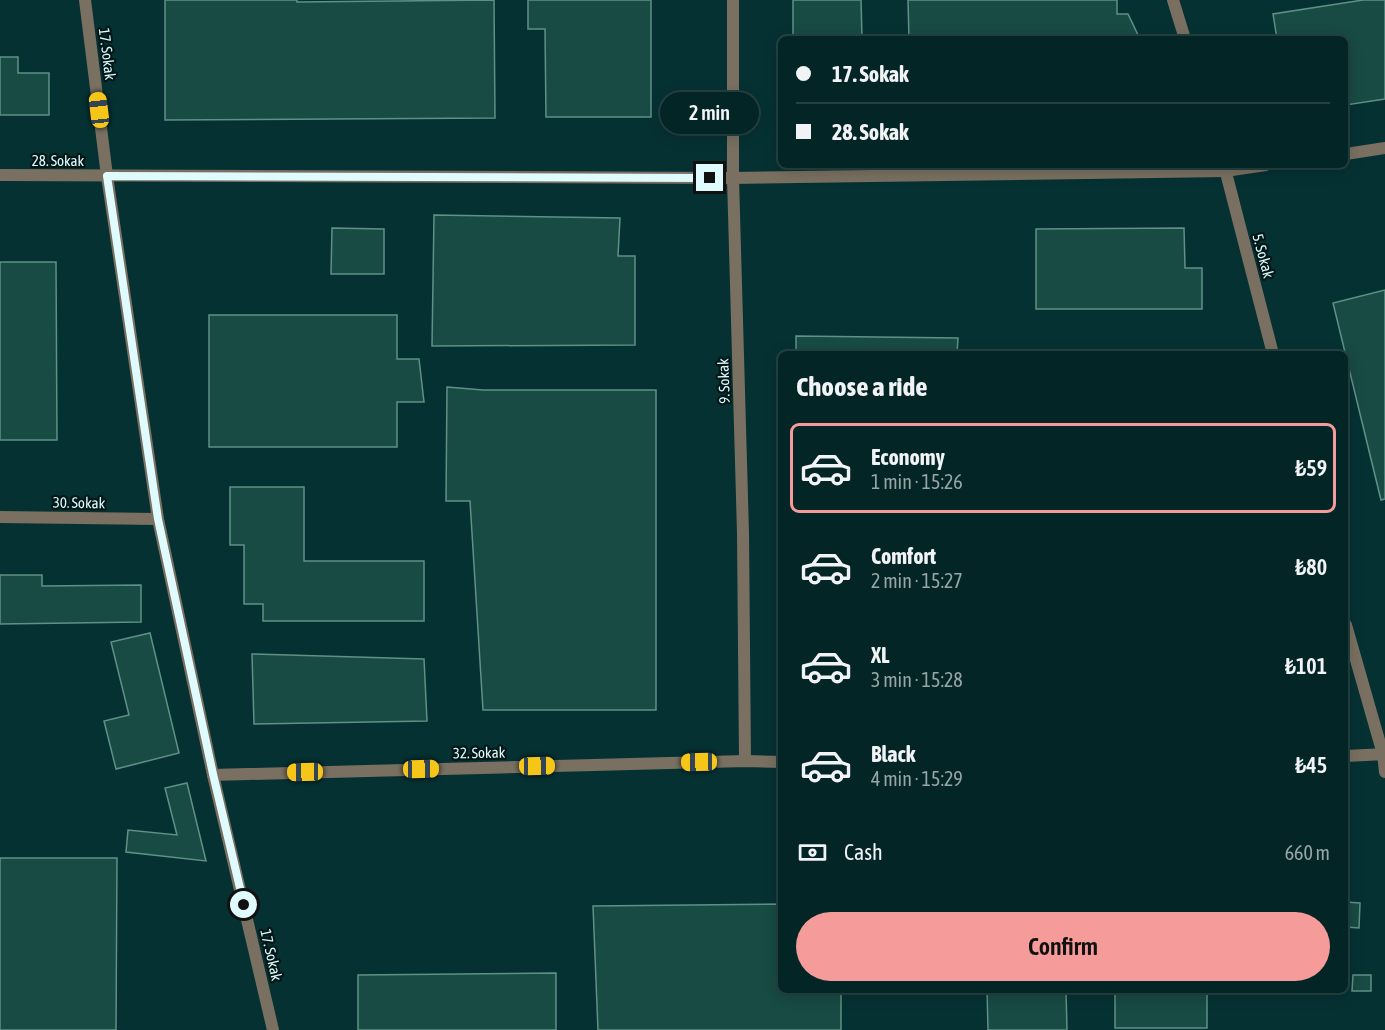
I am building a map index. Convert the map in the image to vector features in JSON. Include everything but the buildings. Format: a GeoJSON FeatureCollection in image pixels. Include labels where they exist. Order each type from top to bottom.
{"type":"FeatureCollection","features":[{"type":"Feature","properties":{"kind":"street","name":"17. Sokak"},"geometry":{"type":"LineString","coordinates":[[85,0],[107,176],[158,519],[213,774],[273,1030]]}},
{"type":"Feature","properties":{"kind":"street","name":"9. Sokak"},"geometry":{"type":"LineString","coordinates":[[733,0],[733,178],[743,533],[745,761]]}},
{"type":"Feature","properties":{"kind":"street"},"geometry":{"type":"LineString","coordinates":[[1173,0],[1184,36]]}},
{"type":"Feature","properties":{"kind":"street"},"geometry":{"type":"LineString","coordinates":[[1348,154],[1385,148]]}},
{"type":"Feature","properties":{"kind":"street","name":"28. Sokak"},"geometry":{"type":"LineString","coordinates":[[0,175],[733,178],[1224,168]]}},
{"type":"Feature","properties":{"kind":"street","name":"5. Sokak"},"geometry":{"type":"LineString","coordinates":[[1224,168],[1272,351]]}},
{"type":"Feature","properties":{"kind":"street","name":"30. Sokak"},"geometry":{"type":"LineString","coordinates":[[0,518],[158,519]]}},
{"type":"Feature","properties":{"kind":"street"},"geometry":{"type":"LineString","coordinates":[[1348,632],[1384,754],[1385,772]]}},
{"type":"Feature","properties":{"kind":"street"},"geometry":{"type":"LineString","coordinates":[[1348,756],[1384,754]]}},
{"type":"Feature","properties":{"kind":"street","name":"32. Sokak"},"geometry":{"type":"LineString","coordinates":[[213,774],[778,762]]}},
{"type":"Feature","properties":{"kind":"route"},"geometry":{"type":"LineString","coordinates":[[244,905],[158,519],[107,176],[710,178]]}}]}
